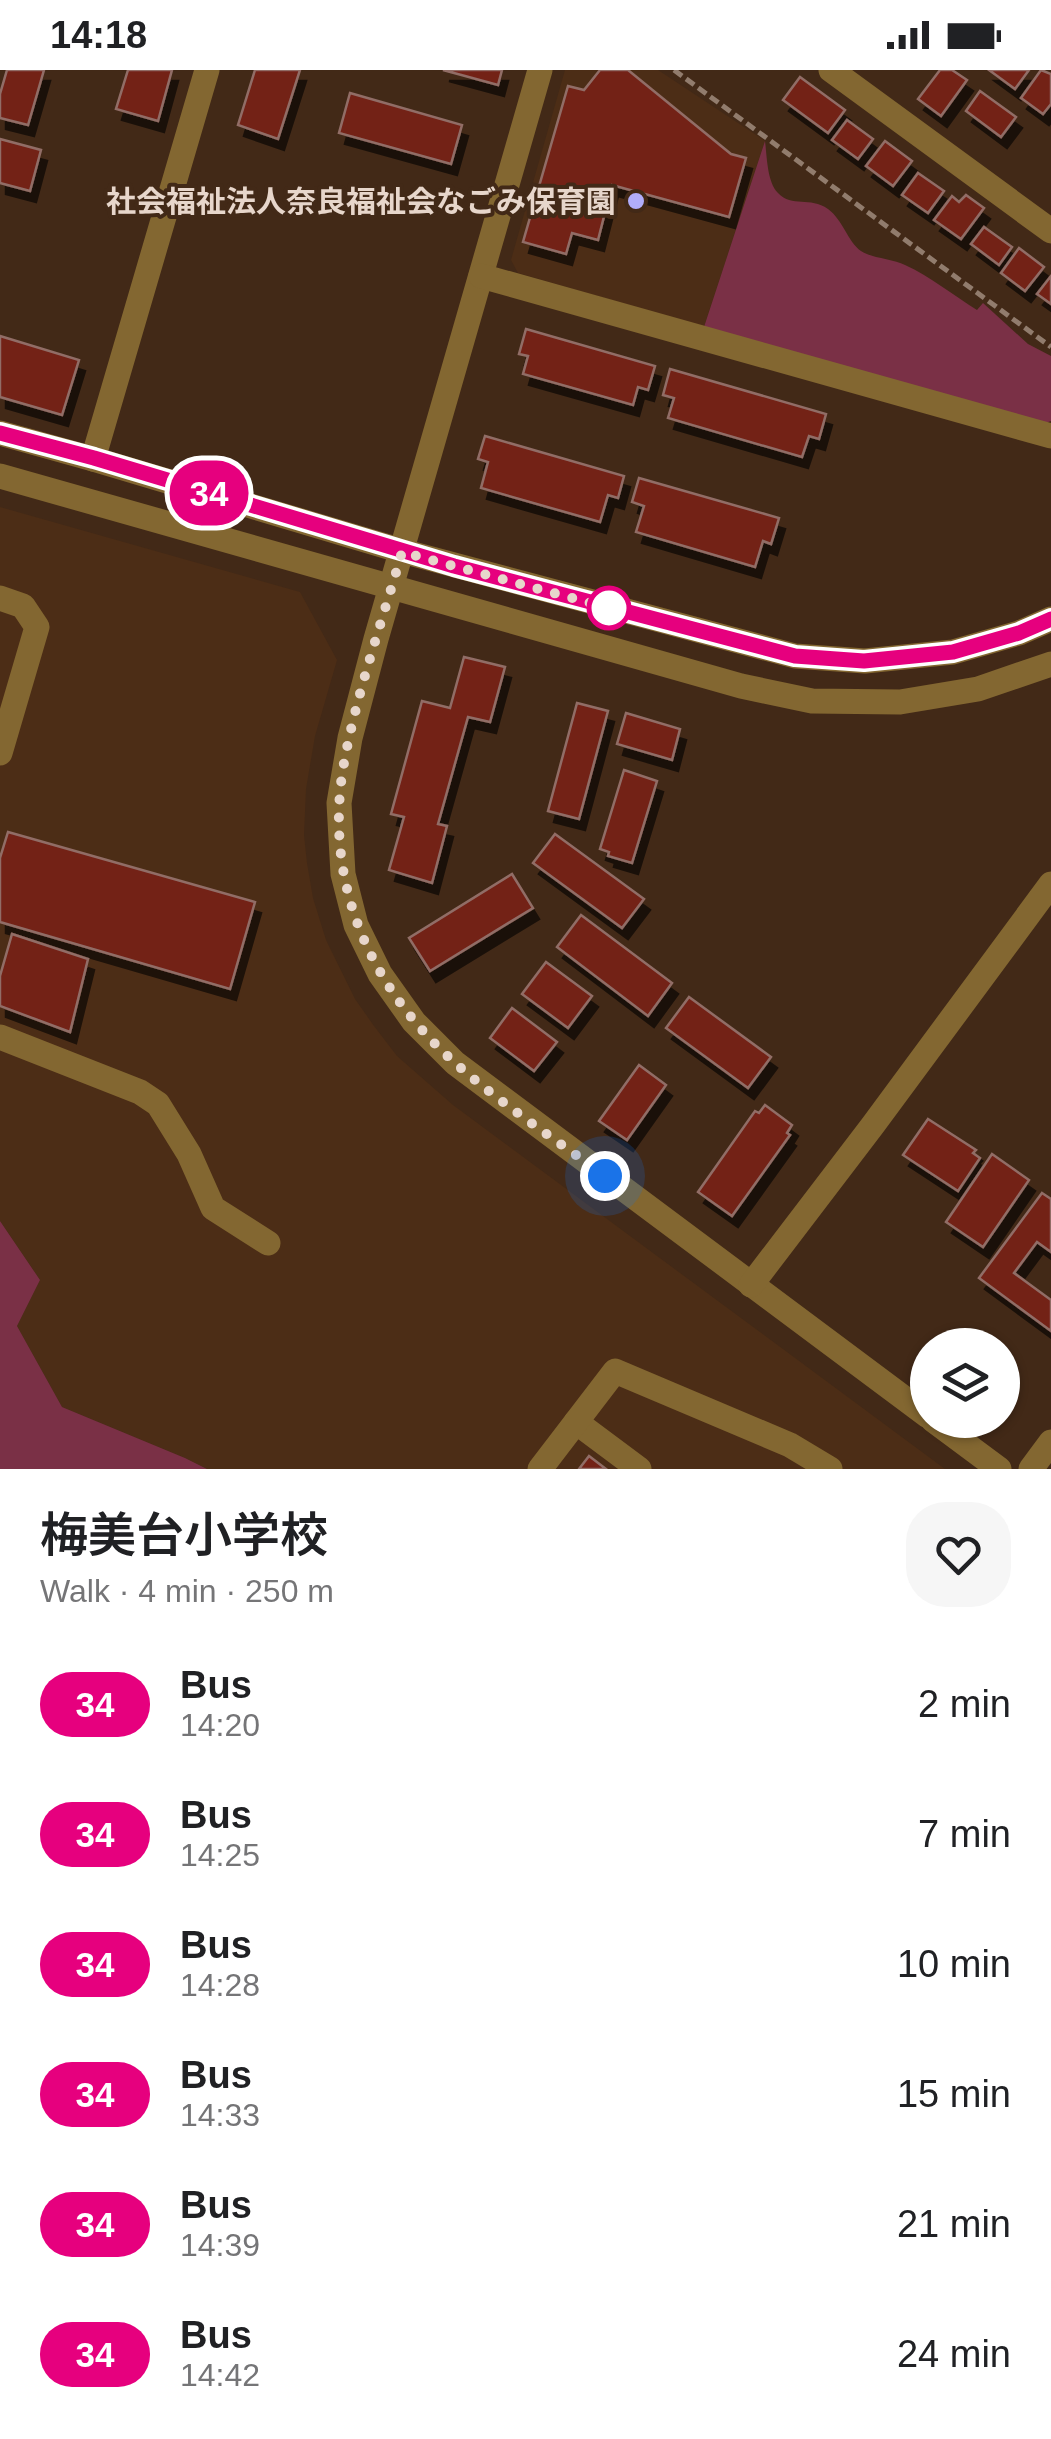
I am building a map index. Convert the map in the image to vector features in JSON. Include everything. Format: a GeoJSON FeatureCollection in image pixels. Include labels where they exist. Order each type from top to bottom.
{"type":"FeatureCollection","features":[{"type":"Feature","properties":{"kind":"street"},"geometry":{"type":"LineString","coordinates":[[94,458],[207,70]]}},
{"type":"Feature","properties":{"kind":"street"},"geometry":{"type":"LineString","coordinates":[[540,70],[350,738],[339,803],[343,874],[356,925],[380,974],[414,1022],[455,1063],[910,1403]]}},
{"type":"Feature","properties":{"kind":"street"},"geometry":{"type":"LineString","coordinates":[[830,70],[1051,232]]}},
{"type":"Feature","properties":{"kind":"street"},"geometry":{"type":"LineString","coordinates":[[481,276],[1051,436]]}},
{"type":"Feature","properties":{"kind":"street"},"geometry":{"type":"LineString","coordinates":[[0,433],[402,552],[762,649],[828,660],[864,661],[953,652],[1019,633],[1051,619]]}},
{"type":"Feature","properties":{"kind":"street"},"geometry":{"type":"LineString","coordinates":[[0,476],[742,686],[812,700],[900,702],[978,689],[1049,670]]}},
{"type":"Feature","properties":{"kind":"street"},"geometry":{"type":"LineString","coordinates":[[0,598],[24,606],[38,627],[0,753]]}},
{"type":"Feature","properties":{"kind":"street"},"geometry":{"type":"LineString","coordinates":[[751,1285],[1051,884]]}},
{"type":"Feature","properties":{"kind":"street"},"geometry":{"type":"LineString","coordinates":[[0,1037],[140,1092],[158,1104],[189,1154],[213,1208],[268,1243]]}},
{"type":"Feature","properties":{"kind":"street"},"geometry":{"type":"LineString","coordinates":[[540,1469],[615,1371],[790,1445],[830,1469]]}},
{"type":"Feature","properties":{"kind":"street"},"geometry":{"type":"LineString","coordinates":[[576,1422],[639,1469]]}},
{"type":"Feature","properties":{"kind":"street"},"geometry":{"type":"LineString","coordinates":[[949,1438],[969,1460],[999,1469]]}},
{"type":"Feature","properties":{"kind":"street"},"geometry":{"type":"LineString","coordinates":[[1031,1469],[1051,1442]]}},
{"type":"Feature","properties":{"kind":"path"},"geometry":{"type":"LineString","coordinates":[[674,70],[1051,347]]}},
{"type":"Feature","properties":{"kind":"shaded area","name":"社会福祉法人奈良福祉会なごみ保育園"},"geometry":{"type":"Polygon","coordinates":[[[565,70],[658,70],[765,141],[704,327],[518,273],[511,260],[565,70]]]}},
{"type":"Feature","properties":{"kind":"shaded area"},"geometry":{"type":"Polygon","coordinates":[[[765,141],[772,182],[783,197],[828,209],[861,251],[914,270],[977,310],[983,303],[1028,344],[1051,356],[1051,421],[1043,424],[704,327],[765,141]]]}},
{"type":"Feature","properties":{"kind":"shaded area"},"geometry":{"type":"Polygon","coordinates":[[[0,507],[300,592],[337,660],[315,736],[306,789],[307,863],[326,940],[355,999],[374,1026],[397,1056],[453,1105],[945,1469],[207,1469],[62,1407],[17,1326],[40,1280],[0,1221],[0,507]]]}},
{"type":"Feature","properties":{"kind":"shaded area"},"geometry":{"type":"Polygon","coordinates":[[[0,1221],[40,1280],[17,1326],[62,1407],[207,1469],[0,1469],[0,1221]]]}},
{"type":"Feature","properties":{"kind":"building"},"geometry":{"type":"Polygon","coordinates":[[[7,70],[44,70],[28,125],[0,118],[0,94],[7,70]]]}},
{"type":"Feature","properties":{"kind":"building"},"geometry":{"type":"Polygon","coordinates":[[[128,70],[172,70],[158,121],[116,109],[128,70]]]}},
{"type":"Feature","properties":{"kind":"building"},"geometry":{"type":"Polygon","coordinates":[[[255,70],[300,70],[278,139],[238,125],[255,70]]]}},
{"type":"Feature","properties":{"kind":"building"},"geometry":{"type":"Polygon","coordinates":[[[443,70],[502,70],[498,85],[443,70]]]}},
{"type":"Feature","properties":{"kind":"building"},"geometry":{"type":"Polygon","coordinates":[[[600,70],[628,70],[731,154],[746,158],[729,217],[612,185],[598,240],[572,233],[566,254],[523,242],[568,86],[584,90],[600,70]]]}},
{"type":"Feature","properties":{"kind":"building"},"geometry":{"type":"Polygon","coordinates":[[[940,70],[952,70],[967,80],[941,116],[918,99],[940,70]]]}},
{"type":"Feature","properties":{"kind":"building"},"geometry":{"type":"Polygon","coordinates":[[[989,70],[1029,70],[1015,89],[989,70]]]}},
{"type":"Feature","properties":{"kind":"building"},"geometry":{"type":"Polygon","coordinates":[[[1041,70],[1051,74],[1051,104],[1043,114],[1021,98],[1041,70]]]}},
{"type":"Feature","properties":{"kind":"building"},"geometry":{"type":"Polygon","coordinates":[[[800,77],[845,110],[828,133],[783,100],[800,77]]]}},
{"type":"Feature","properties":{"kind":"building"},"geometry":{"type":"Polygon","coordinates":[[[980,91],[1016,117],[1001,137],[966,111],[980,91]]]}},
{"type":"Feature","properties":{"kind":"building"},"geometry":{"type":"Polygon","coordinates":[[[350,93],[462,125],[451,164],[339,133],[350,93]]]}},
{"type":"Feature","properties":{"kind":"building"},"geometry":{"type":"Polygon","coordinates":[[[847,120],[873,139],[858,159],[832,140],[847,120]]]}},
{"type":"Feature","properties":{"kind":"building"},"geometry":{"type":"Polygon","coordinates":[[[0,139],[41,150],[30,191],[0,183],[0,139]]]}},
{"type":"Feature","properties":{"kind":"building"},"geometry":{"type":"Polygon","coordinates":[[[885,141],[912,161],[893,186],[866,166],[885,141]]]}},
{"type":"Feature","properties":{"kind":"building"},"geometry":{"type":"Polygon","coordinates":[[[918,173],[944,191],[928,213],[902,195],[918,173]]]}},
{"type":"Feature","properties":{"kind":"building"},"geometry":{"type":"Polygon","coordinates":[[[966,195],[984,208],[961,239],[934,220],[952,196],[959,202],[966,195]]]}},
{"type":"Feature","properties":{"kind":"building"},"geometry":{"type":"Polygon","coordinates":[[[984,227],[1012,247],[999,265],[971,244],[984,227]]]}},
{"type":"Feature","properties":{"kind":"building"},"geometry":{"type":"Polygon","coordinates":[[[1019,248],[1044,267],[1025,291],[1001,273],[1019,248]]]}},
{"type":"Feature","properties":{"kind":"building"},"geometry":{"type":"Polygon","coordinates":[[[1051,276],[1051,304],[1037,294],[1051,276]]]}},
{"type":"Feature","properties":{"kind":"building"},"geometry":{"type":"Polygon","coordinates":[[[526,329],[655,366],[648,390],[638,387],[633,405],[523,374],[528,356],[519,354],[526,329]]]}},
{"type":"Feature","properties":{"kind":"building"},"geometry":{"type":"Polygon","coordinates":[[[0,336],[79,360],[62,415],[0,397],[0,336]]]}},
{"type":"Feature","properties":{"kind":"building"},"geometry":{"type":"Polygon","coordinates":[[[670,369],[826,414],[819,439],[809,436],[802,457],[668,418],[674,398],[663,395],[670,369]]]}},
{"type":"Feature","properties":{"kind":"building"},"geometry":{"type":"Polygon","coordinates":[[[485,436],[624,476],[618,498],[608,495],[600,522],[481,488],[488,462],[478,459],[485,436]]]}},
{"type":"Feature","properties":{"kind":"building"},"geometry":{"type":"Polygon","coordinates":[[[639,478],[779,518],[771,544],[763,541],[755,567],[636,532],[644,506],[632,502],[639,478]]]}},
{"type":"Feature","properties":{"kind":"building"},"geometry":{"type":"Polygon","coordinates":[[[464,657],[505,667],[490,722],[468,717],[438,824],[447,826],[432,883],[389,870],[404,817],[391,814],[422,701],[450,708],[464,657]]]}},
{"type":"Feature","properties":{"kind":"building"},"geometry":{"type":"Polygon","coordinates":[[[577,703],[608,711],[579,819],[548,811],[577,703]]]}},
{"type":"Feature","properties":{"kind":"building"},"geometry":{"type":"Polygon","coordinates":[[[626,713],[680,729],[672,760],[617,744],[626,713]]]}},
{"type":"Feature","properties":{"kind":"building"},"geometry":{"type":"Polygon","coordinates":[[[624,770],[657,781],[632,863],[608,856],[609,852],[600,849],[624,770]]]}},
{"type":"Feature","properties":{"kind":"building"},"geometry":{"type":"Polygon","coordinates":[[[8,832],[255,902],[230,989],[0,922],[0,858],[8,832]]]}},
{"type":"Feature","properties":{"kind":"building"},"geometry":{"type":"Polygon","coordinates":[[[555,834],[644,899],[622,928],[533,863],[555,834]]]}},
{"type":"Feature","properties":{"kind":"building"},"geometry":{"type":"Polygon","coordinates":[[[512,874],[533,908],[430,971],[409,938],[512,874]]]}},
{"type":"Feature","properties":{"kind":"building"},"geometry":{"type":"Polygon","coordinates":[[[581,915],[672,983],[648,1016],[557,947],[581,915]]]}},
{"type":"Feature","properties":{"kind":"building"},"geometry":{"type":"Polygon","coordinates":[[[12,934],[88,959],[70,1032],[0,1006],[0,976],[12,934]]]}},
{"type":"Feature","properties":{"kind":"building"},"geometry":{"type":"Polygon","coordinates":[[[546,962],[592,996],[568,1028],[522,994],[546,962]]]}},
{"type":"Feature","properties":{"kind":"building"},"geometry":{"type":"Polygon","coordinates":[[[689,997],[771,1057],[748,1088],[666,1028],[689,997]]]}},
{"type":"Feature","properties":{"kind":"building"},"geometry":{"type":"Polygon","coordinates":[[[512,1008],[557,1042],[534,1071],[490,1038],[512,1008]]]}},
{"type":"Feature","properties":{"kind":"building"},"geometry":{"type":"Polygon","coordinates":[[[639,1065],[666,1085],[627,1140],[599,1121],[639,1065]]]}},
{"type":"Feature","properties":{"kind":"building"},"geometry":{"type":"Polygon","coordinates":[[[765,1105],[792,1125],[787,1133],[790,1135],[732,1216],[698,1192],[755,1111],[759,1113],[765,1105]]]}},
{"type":"Feature","properties":{"kind":"building"},"geometry":{"type":"Polygon","coordinates":[[[928,1119],[976,1150],[973,1153],[980,1158],[958,1191],[903,1155],[928,1119]]]}},
{"type":"Feature","properties":{"kind":"building"},"geometry":{"type":"Polygon","coordinates":[[[992,1154],[1029,1180],[983,1247],[946,1222],[992,1154]]]}},
{"type":"Feature","properties":{"kind":"building"},"geometry":{"type":"Polygon","coordinates":[[[1042,1193],[1051,1199],[1051,1252],[1037,1242],[1014,1273],[1051,1300],[1051,1331],[979,1278],[1042,1193]]]}},
{"type":"Feature","properties":{"kind":"building"},"geometry":{"type":"Polygon","coordinates":[[[589,1456],[606,1469],[579,1469],[589,1456]]]}},
{"type":"Feature","properties":{"kind":"bus line","name":"34"},"geometry":{"type":"LineString","coordinates":[[0,433],[402,552],[795,656],[864,661],[953,652],[1019,633],[1051,619]]}},
{"type":"Feature","properties":{"kind":"place","name":"社会福祉法人奈良福祉会なごみ保育園"},"geometry":{"type":"Point","coordinates":[636,201]}},
{"type":"Feature","properties":{"kind":"route"},"geometry":{"type":"LineString","coordinates":[[605,1176],[455,1063],[414,1022],[380,974],[356,925],[343,874],[339,803],[350,738],[402,552],[609,608]]}}]}
